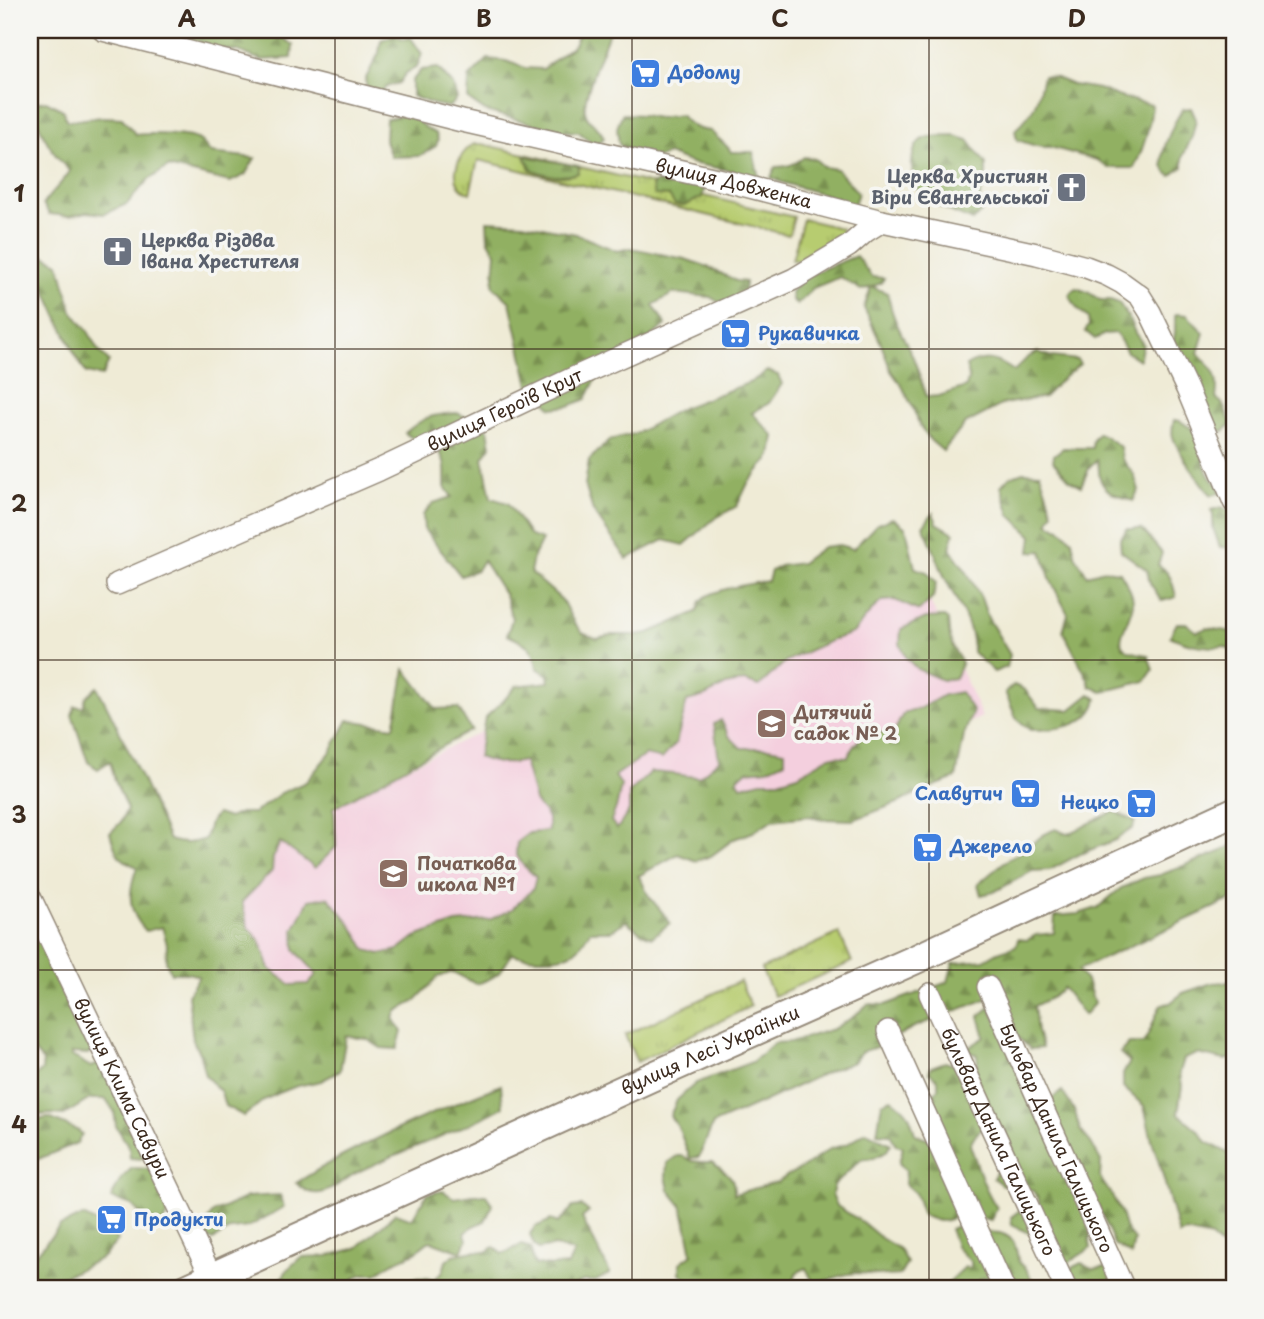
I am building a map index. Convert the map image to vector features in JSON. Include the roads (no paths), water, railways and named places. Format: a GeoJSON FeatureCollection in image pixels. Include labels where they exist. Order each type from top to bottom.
{"type":"FeatureCollection","features":[{"type":"Feature","properties":{"kind":"main road","name":"вулиця Лесі Українки"},"geometry":{"type":"LineString","coordinates":[[186,1289],[914,960],[1234,812]]}},
{"type":"Feature","properties":{"kind":"street","name":"вулиця Довженка"},"geometry":{"type":"LineString","coordinates":[[103,30],[462,121],[730,182],[882,221],[979,240],[1086,267],[1107,275],[1140,296],[1161,331],[1234,502]]}},
{"type":"Feature","properties":{"kind":"street","name":"вулиця Героїв Крут"},"geometry":{"type":"LineString","coordinates":[[117,584],[387,466],[794,279],[849,246],[882,221]]}},
{"type":"Feature","properties":{"kind":"street","name":"вулиця Клима Савури"},"geometry":{"type":"LineString","coordinates":[[30,897],[212,1278]]}},
{"type":"Feature","properties":{"kind":"street","name":"Бульвар Данила Галицького"},"geometry":{"type":"LineString","coordinates":[[988,987],[1124,1289]]}},
{"type":"Feature","properties":{"kind":"street","name":"бульвар Данила Галицького"},"geometry":{"type":"LineString","coordinates":[[930,994],[1066,1289]]}},
{"type":"Feature","properties":{"kind":"street"},"geometry":{"type":"LineString","coordinates":[[888,1031],[1004,1289]]}},
{"type":"Feature","properties":{"kind":"place","name":"Додому"},"geometry":{"type":"Point","coordinates":[645,73]}},
{"type":"Feature","properties":{"kind":"place","name":"Церква Християн Віри Євангельської"},"geometry":{"type":"Point","coordinates":[1071,187]}},
{"type":"Feature","properties":{"kind":"place","name":"Церква Різдва Івана Хрестителя"},"geometry":{"type":"Point","coordinates":[118,251]}},
{"type":"Feature","properties":{"kind":"place","name":"Рукавичка"},"geometry":{"type":"Point","coordinates":[735,334]}},
{"type":"Feature","properties":{"kind":"place","name":"Дитячий садок № 2"},"geometry":{"type":"Point","coordinates":[771,723]}},
{"type":"Feature","properties":{"kind":"place","name":"Славутич"},"geometry":{"type":"Point","coordinates":[1026,794]}},
{"type":"Feature","properties":{"kind":"place","name":"Нецко"},"geometry":{"type":"Point","coordinates":[1142,803]}},
{"type":"Feature","properties":{"kind":"place","name":"Джерело"},"geometry":{"type":"Point","coordinates":[927,847]}},
{"type":"Feature","properties":{"kind":"place","name":"Початкова школа №1"},"geometry":{"type":"Point","coordinates":[394,874]}},
{"type":"Feature","properties":{"kind":"place","name":"Продукти"},"geometry":{"type":"Point","coordinates":[111,1220]}}]}
